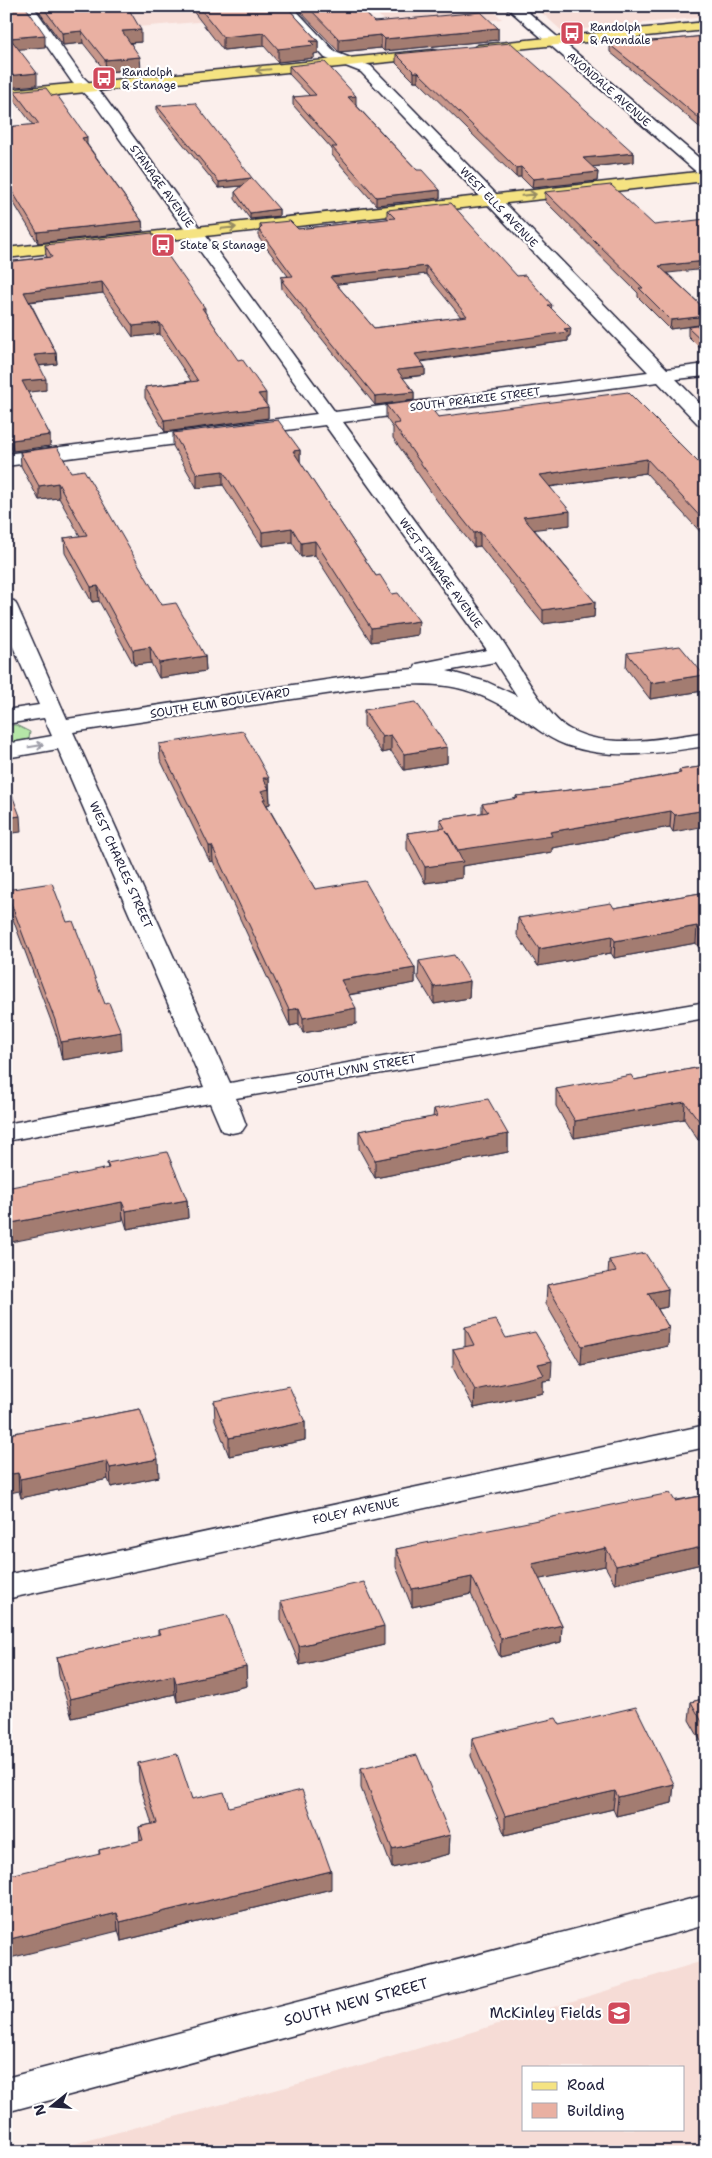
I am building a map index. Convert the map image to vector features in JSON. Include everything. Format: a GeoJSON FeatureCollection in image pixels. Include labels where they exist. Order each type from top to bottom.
{"type":"FeatureCollection","features":[{"type":"Feature","properties":{"kind":"main road"},"geometry":{"type":"LineString","coordinates":[[464,50],[706,26]]}},
{"type":"Feature","properties":{"kind":"main road"},"geometry":{"type":"LineString","coordinates":[[6,95],[446,52]]}},
{"type":"Feature","properties":{"kind":"main road"},"geometry":{"type":"LineString","coordinates":[[6,253],[706,174]]}},
{"type":"Feature","properties":{"kind":"street","name":"STANAGE AVENUE"},"geometry":{"type":"LineString","coordinates":[[26,6],[76,80],[99,100],[328,419]]}},
{"type":"Feature","properties":{"kind":"street","name":"WEST ELLS AVENUE"},"geometry":{"type":"LineString","coordinates":[[284,6],[330,55],[366,69],[706,421]]}},
{"type":"Feature","properties":{"kind":"street","name":"AVONDALE AVENUE"},"geometry":{"type":"LineString","coordinates":[[512,6],[706,174]]}},
{"type":"Feature","properties":{"kind":"street","name":"SOUTH PRAIRIE STREET"},"geometry":{"type":"LineString","coordinates":[[6,460],[706,370]]}},
{"type":"Feature","properties":{"kind":"street","name":"WEST STANAGE AVENUE"},"geometry":{"type":"LineString","coordinates":[[328,419],[500,654],[551,729]]}},
{"type":"Feature","properties":{"kind":"street","name":"WEST CHARLES STREET"},"geometry":{"type":"LineString","coordinates":[[6,606],[60,726],[232,1125]]}},
{"type":"Feature","properties":{"kind":"street","name":"SOUTH ELM BOULEVARD"},"geometry":{"type":"LineString","coordinates":[[6,751],[60,726],[379,679],[500,654]]}},
{"type":"Feature","properties":{"kind":"street","name":"SOUTH ELM BOULEVARD"},"geometry":{"type":"LineString","coordinates":[[379,679],[432,676],[450,679],[499,694],[524,708],[551,729],[580,742],[634,748],[706,739]]}},
{"type":"Feature","properties":{"kind":"street","name":"SOUTH ELM BOULEVARD"},"geometry":{"type":"LineString","coordinates":[[6,717],[60,726]]}},
{"type":"Feature","properties":{"kind":"street","name":"SOUTH LYNN STREET"},"geometry":{"type":"LineString","coordinates":[[6,1133],[219,1092],[706,1010]]}},
{"type":"Feature","properties":{"kind":"street","name":"FOLEY AVENUE"},"geometry":{"type":"LineString","coordinates":[[6,1587],[706,1436]]}},
{"type":"Feature","properties":{"kind":"street","name":"SOUTH NEW STREET"},"geometry":{"type":"LineString","coordinates":[[6,2095],[706,1910]]}},
{"type":"Feature","properties":{"kind":"shaded area"},"geometry":{"type":"Polygon","coordinates":[[[44,6],[263,6],[271,16],[64,33],[44,6]]]}},
{"type":"Feature","properties":{"kind":"shaded area"},"geometry":{"type":"Polygon","coordinates":[[[369,6],[488,6],[502,19],[394,30],[369,6]]]}},
{"type":"Feature","properties":{"kind":"shaded area"},"geometry":{"type":"Polygon","coordinates":[[[534,6],[706,6],[706,17],[562,31],[534,6]]]}},
{"type":"Feature","properties":{"kind":"shaded area","name":"McKinley Fields"},"geometry":{"type":"Polygon","coordinates":[[[706,1960],[706,2152],[44,2152],[335,2074],[706,1960]]]}},
{"type":"Feature","properties":{"kind":"green space"},"geometry":{"type":"Polygon","coordinates":[[[6,725],[16,725],[30,732],[29,739],[6,747],[6,725]]]}},
{"type":"Feature","properties":{"kind":"building"},"geometry":{"type":"Polygon","coordinates":[[[6,6],[25,6],[45,35],[10,38],[37,73],[6,76],[6,6]]]}},
{"type":"Feature","properties":{"kind":"building"},"geometry":{"type":"Polygon","coordinates":[[[42,6],[127,6],[141,30],[122,31],[140,57],[105,60],[82,31],[62,33],[42,6]]]}},
{"type":"Feature","properties":{"kind":"building"},"geometry":{"type":"Polygon","coordinates":[[[198,6],[286,6],[318,41],[310,41],[314,45],[278,49],[264,33],[223,37],[198,6]]]}},
{"type":"Feature","properties":{"kind":"building"},"geometry":{"type":"Polygon","coordinates":[[[307,6],[359,6],[374,22],[481,12],[498,28],[385,39],[381,35],[339,39],[307,6]]]}},
{"type":"Feature","properties":{"kind":"building"},"geometry":{"type":"Polygon","coordinates":[[[706,36],[706,124],[610,45],[706,36]]]}},
{"type":"Feature","properties":{"kind":"building"},"geometry":{"type":"Polygon","coordinates":[[[511,43],[634,153],[583,158],[598,172],[533,179],[521,167],[516,168],[418,72],[414,72],[396,54],[511,43]]]}},
{"type":"Feature","properties":{"kind":"building"},"geometry":{"type":"Polygon","coordinates":[[[325,62],[356,96],[348,97],[417,170],[422,170],[440,190],[376,197],[332,147],[337,147],[293,97],[316,95],[289,66],[325,62]]]}},
{"type":"Feature","properties":{"kind":"building"},"geometry":{"type":"Polygon","coordinates":[[[46,88],[52,96],[57,95],[87,137],[82,138],[142,221],[37,232],[6,181],[6,127],[39,124],[14,91],[46,88]]]}},
{"type":"Feature","properties":{"kind":"building"},"geometry":{"type":"Polygon","coordinates":[[[195,103],[252,178],[279,209],[250,213],[235,192],[251,178],[219,182],[157,106],[195,103]]]}},
{"type":"Feature","properties":{"kind":"building"},"geometry":{"type":"Polygon","coordinates":[[[611,185],[654,225],[706,219],[706,261],[659,266],[706,310],[706,316],[671,320],[639,288],[643,288],[545,192],[611,185]]]}},
{"type":"Feature","properties":{"kind":"building"},"geometry":{"type":"Polygon","coordinates":[[[451,203],[517,276],[525,275],[552,305],[548,305],[571,328],[564,329],[568,332],[415,354],[425,367],[397,370],[414,392],[375,396],[282,281],[284,281],[281,277],[293,276],[259,230],[262,227],[260,224],[290,221],[298,229],[395,218],[387,210],[451,203]],[[426,266],[330,277],[374,328],[467,316],[426,266]]]}},
{"type":"Feature","properties":{"kind":"building"},"geometry":{"type":"Polygon","coordinates":[[[152,233],[205,308],[202,308],[238,360],[242,359],[266,393],[258,394],[268,407],[164,420],[145,387],[198,381],[160,323],[133,326],[102,282],[24,292],[56,353],[34,355],[46,379],[22,381],[50,435],[12,440],[6,429],[6,262],[52,257],[45,245],[152,233]]]}},
{"type":"Feature","properties":{"kind":"building"},"geometry":{"type":"Polygon","coordinates":[[[706,325],[706,344],[688,327],[706,325]]]}},
{"type":"Feature","properties":{"kind":"building"},"geometry":{"type":"Polygon","coordinates":[[[628,392],[706,470],[706,523],[647,459],[540,475],[570,511],[523,517],[595,602],[543,610],[480,532],[474,533],[439,489],[393,424],[400,423],[386,405],[425,400],[438,417],[628,392]]]}},
{"type":"Feature","properties":{"kind":"building"},"geometry":{"type":"Polygon","coordinates":[[[278,420],[300,450],[293,451],[376,576],[380,575],[392,594],[398,593],[419,621],[371,628],[315,541],[301,543],[292,528],[262,532],[223,471],[197,474],[173,433],[278,420]]]}},
{"type":"Feature","properties":{"kind":"building"},"geometry":{"type":"Polygon","coordinates":[[[57,447],[71,472],[84,470],[162,605],[176,603],[205,656],[159,663],[150,647],[133,650],[98,586],[91,587],[64,538],[87,535],[58,483],[39,486],[20,452],[57,447]]]}},
{"type":"Feature","properties":{"kind":"building"},"geometry":{"type":"Polygon","coordinates":[[[680,646],[704,675],[651,683],[627,653],[680,646]]]}},
{"type":"Feature","properties":{"kind":"building"},"geometry":{"type":"Polygon","coordinates":[[[416,702],[447,747],[404,754],[391,735],[382,737],[364,710],[416,702]]]}},
{"type":"Feature","properties":{"kind":"building"},"geometry":{"type":"Polygon","coordinates":[[[243,731],[269,778],[263,778],[269,789],[261,791],[266,799],[263,799],[315,889],[365,881],[415,968],[341,980],[356,1008],[303,1018],[299,1008],[289,1010],[212,846],[209,846],[159,744],[243,731]]]}},
{"type":"Feature","properties":{"kind":"building"},"geometry":{"type":"Polygon","coordinates":[[[706,766],[706,810],[675,815],[671,811],[550,832],[552,836],[458,850],[446,830],[463,862],[425,867],[407,833],[445,828],[440,819],[488,812],[482,804],[518,798],[516,796],[614,785],[681,773],[679,770],[706,766]]]}},
{"type":"Feature","properties":{"kind":"building"},"geometry":{"type":"Polygon","coordinates":[[[7,782],[20,816],[6,818],[7,782]]]}},
{"type":"Feature","properties":{"kind":"building"},"geometry":{"type":"Polygon","coordinates":[[[52,883],[67,922],[73,921],[105,1004],[109,1003],[121,1032],[61,1042],[55,1020],[6,890],[52,883]]]}},
{"type":"Feature","properties":{"kind":"building"},"geometry":{"type":"Polygon","coordinates":[[[706,892],[706,930],[700,931],[697,926],[615,941],[612,936],[539,949],[518,918],[611,903],[614,908],[706,892]]]}},
{"type":"Feature","properties":{"kind":"building"},"geometry":{"type":"Polygon","coordinates":[[[454,955],[470,981],[434,987],[419,961],[454,955]]]}},
{"type":"Feature","properties":{"kind":"building"},"geometry":{"type":"Polygon","coordinates":[[[706,1066],[706,1121],[700,1122],[685,1102],[575,1121],[556,1089],[631,1075],[634,1080],[706,1066]]]}},
{"type":"Feature","properties":{"kind":"building"},"geometry":{"type":"Polygon","coordinates":[[[488,1099],[508,1134],[375,1160],[359,1131],[437,1116],[434,1109],[488,1099]]]}},
{"type":"Feature","properties":{"kind":"building"},"geometry":{"type":"Polygon","coordinates":[[[167,1152],[187,1200],[126,1211],[122,1202],[6,1224],[6,1188],[109,1168],[107,1163],[167,1152]]]}},
{"type":"Feature","properties":{"kind":"building"},"geometry":{"type":"Polygon","coordinates":[[[645,1253],[668,1289],[648,1293],[669,1328],[582,1346],[547,1285],[616,1271],[609,1260],[645,1253]]]}},
{"type":"Feature","properties":{"kind":"building"},"geometry":{"type":"Polygon","coordinates":[[[496,1320],[506,1338],[535,1332],[552,1361],[538,1364],[544,1375],[475,1390],[453,1349],[474,1345],[465,1327],[496,1320]]]}},
{"type":"Feature","properties":{"kind":"building"},"geometry":{"type":"Polygon","coordinates":[[[289,1386],[305,1422],[229,1438],[214,1401],[289,1386]]]}},
{"type":"Feature","properties":{"kind":"building"},"geometry":{"type":"Polygon","coordinates":[[[140,1409],[158,1459],[110,1468],[107,1461],[20,1479],[18,1473],[6,1475],[6,1426],[9,1434],[140,1409]]]}},
{"type":"Feature","properties":{"kind":"building"},"geometry":{"type":"Polygon","coordinates":[[[670,1493],[675,1501],[706,1495],[706,1546],[616,1566],[606,1548],[532,1564],[562,1625],[501,1639],[472,1577],[412,1589],[396,1549],[670,1493]]]}},
{"type":"Feature","properties":{"kind":"building"},"geometry":{"type":"Polygon","coordinates":[[[364,1582],[384,1626],[299,1646],[281,1601],[364,1582]]]}},
{"type":"Feature","properties":{"kind":"building"},"geometry":{"type":"Polygon","coordinates":[[[227,1615],[246,1667],[176,1683],[174,1675],[70,1699],[57,1657],[160,1634],[158,1630],[227,1615]]]}},
{"type":"Feature","properties":{"kind":"building"},"geometry":{"type":"Polygon","coordinates":[[[6,1694],[12,1713],[6,1715],[6,1694]]]}},
{"type":"Feature","properties":{"kind":"building"},"geometry":{"type":"Polygon","coordinates":[[[706,1698],[706,1729],[691,1702],[706,1698]]]}},
{"type":"Feature","properties":{"kind":"building"},"geometry":{"type":"Polygon","coordinates":[[[636,1707],[674,1784],[618,1797],[615,1791],[505,1816],[472,1738],[556,1718],[560,1725],[636,1707]]]}},
{"type":"Feature","properties":{"kind":"building"},"geometry":{"type":"Polygon","coordinates":[[[177,1754],[192,1799],[224,1792],[229,1807],[302,1790],[331,1871],[120,1922],[117,1913],[6,1940],[6,1876],[100,1854],[99,1850],[143,1840],[139,1827],[157,1823],[138,1763],[177,1754]]]}},
{"type":"Feature","properties":{"kind":"building"},"geometry":{"type":"Polygon","coordinates":[[[417,1755],[450,1835],[392,1849],[361,1768],[417,1755]]]}},
{"type":"Feature","properties":{"kind":"place","name":"Randolph & Avondale"},"geometry":{"type":"Point","coordinates":[572,33]}},
{"type":"Feature","properties":{"kind":"place","name":"Randolph & Stanage"},"geometry":{"type":"Point","coordinates":[104,78]}},
{"type":"Feature","properties":{"kind":"place","name":"State & Stanage"},"geometry":{"type":"Point","coordinates":[163,245]}},
{"type":"Feature","properties":{"kind":"place","name":"McKinley Fields"},"geometry":{"type":"Point","coordinates":[619,2013]}}]}
